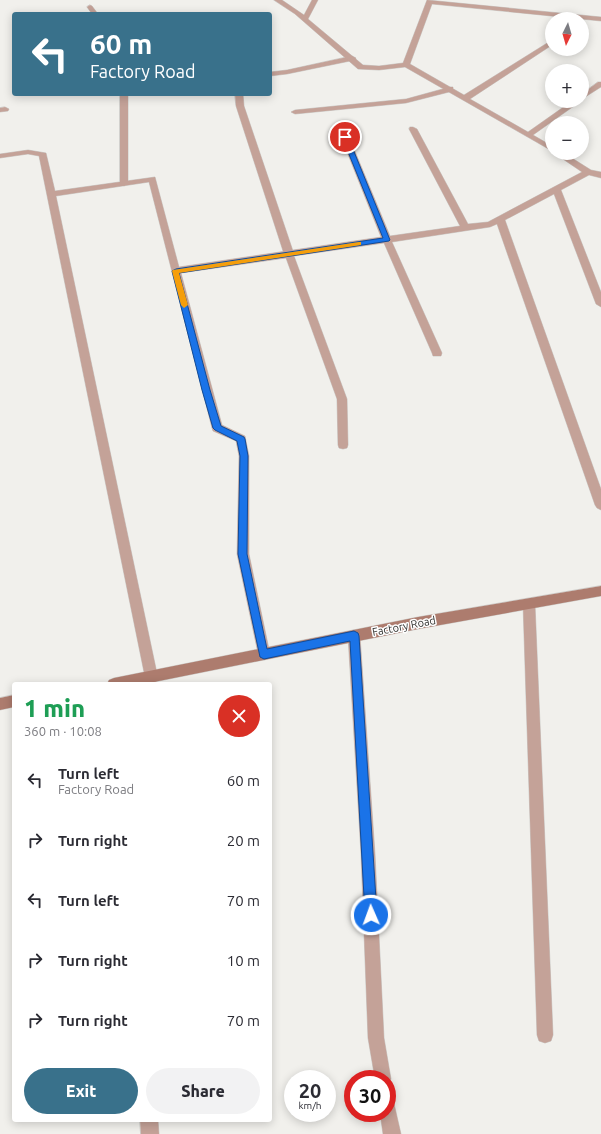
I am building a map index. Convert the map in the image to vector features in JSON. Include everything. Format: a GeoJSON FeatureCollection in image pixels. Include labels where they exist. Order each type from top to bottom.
{"type":"FeatureCollection","features":[{"type":"Feature","properties":{"kind":"main road","name":"Factory Road"},"geometry":{"type":"LineString","coordinates":[[127,682],[418,623],[601,591]]}},
{"type":"Feature","properties":{"kind":"main road"},"geometry":{"type":"LineString","coordinates":[[0,704],[12,701]]}},
{"type":"Feature","properties":{"kind":"street"},"geometry":{"type":"LineString","coordinates":[[277,0],[304,19],[362,67],[379,68],[406,65],[545,145]]}},
{"type":"Feature","properties":{"kind":"street"},"geometry":{"type":"LineString","coordinates":[[304,19],[315,0]]}},
{"type":"Feature","properties":{"kind":"street"},"geometry":{"type":"LineString","coordinates":[[406,65],[429,1],[601,19]]}},
{"type":"Feature","properties":{"kind":"street"},"geometry":{"type":"LineString","coordinates":[[90,7],[94,12]]}},
{"type":"Feature","properties":{"kind":"street"},"geometry":{"type":"LineString","coordinates":[[464,99],[545,47]]}},
{"type":"Feature","properties":{"kind":"street"},"geometry":{"type":"LineString","coordinates":[[272,74],[352,58]]}},
{"type":"Feature","properties":{"kind":"street"},"geometry":{"type":"LineString","coordinates":[[589,92],[601,84]]}},
{"type":"Feature","properties":{"kind":"street"},"geometry":{"type":"LineString","coordinates":[[295,112],[406,101],[450,89]]}},
{"type":"Feature","properties":{"kind":"street"},"geometry":{"type":"LineString","coordinates":[[124,96],[124,183]]}},
{"type":"Feature","properties":{"kind":"street"},"geometry":{"type":"LineString","coordinates":[[239,96],[240,106],[289,254],[342,399],[343,445]]}},
{"type":"Feature","properties":{"kind":"street"},"geometry":{"type":"LineString","coordinates":[[528,135],[566,108]]}},
{"type":"Feature","properties":{"kind":"street"},"geometry":{"type":"LineString","coordinates":[[413,129],[466,228]]}},
{"type":"Feature","properties":{"kind":"street"},"geometry":{"type":"LineString","coordinates":[[345,137],[387,240],[438,353]]}},
{"type":"Feature","properties":{"kind":"street"},"geometry":{"type":"LineString","coordinates":[[0,156],[31,152],[40,153],[43,155],[151,678]]}},
{"type":"Feature","properties":{"kind":"street"},"geometry":{"type":"LineString","coordinates":[[569,160],[588,172],[601,175]]}},
{"type":"Feature","properties":{"kind":"street"},"geometry":{"type":"LineString","coordinates":[[176,271],[490,224],[588,172]]}},
{"type":"Feature","properties":{"kind":"street"},"geometry":{"type":"LineString","coordinates":[[51,194],[152,179],[217,428],[241,439],[244,456],[243,554],[264,654]]}},
{"type":"Feature","properties":{"kind":"street"},"geometry":{"type":"LineString","coordinates":[[556,189],[601,304]]}},
{"type":"Feature","properties":{"kind":"street"},"geometry":{"type":"LineString","coordinates":[[500,219],[601,505]]}},
{"type":"Feature","properties":{"kind":"street"},"geometry":{"type":"LineString","coordinates":[[529,604],[544,1035]]}},
{"type":"Feature","properties":{"kind":"street"},"geometry":{"type":"LineString","coordinates":[[354,636],[368,854],[376,1038],[381,1070]]}},
{"type":"Feature","properties":{"kind":"street"},"geometry":{"type":"LineString","coordinates":[[149,1122],[150,1134]]}},
{"type":"Feature","properties":{"kind":"street"},"geometry":{"type":"LineString","coordinates":[[390,1122],[392,1134]]}},
{"type":"Feature","properties":{"kind":"slow traffic"},"geometry":{"type":"LineString","coordinates":[[184,305],[176,271],[359,244]]}},
{"type":"Feature","properties":{"kind":"route"},"geometry":{"type":"LineString","coordinates":[[345,137],[387,240],[176,271],[217,428],[241,439],[244,456],[243,554],[264,654],[354,636],[371,915]]}}]}
